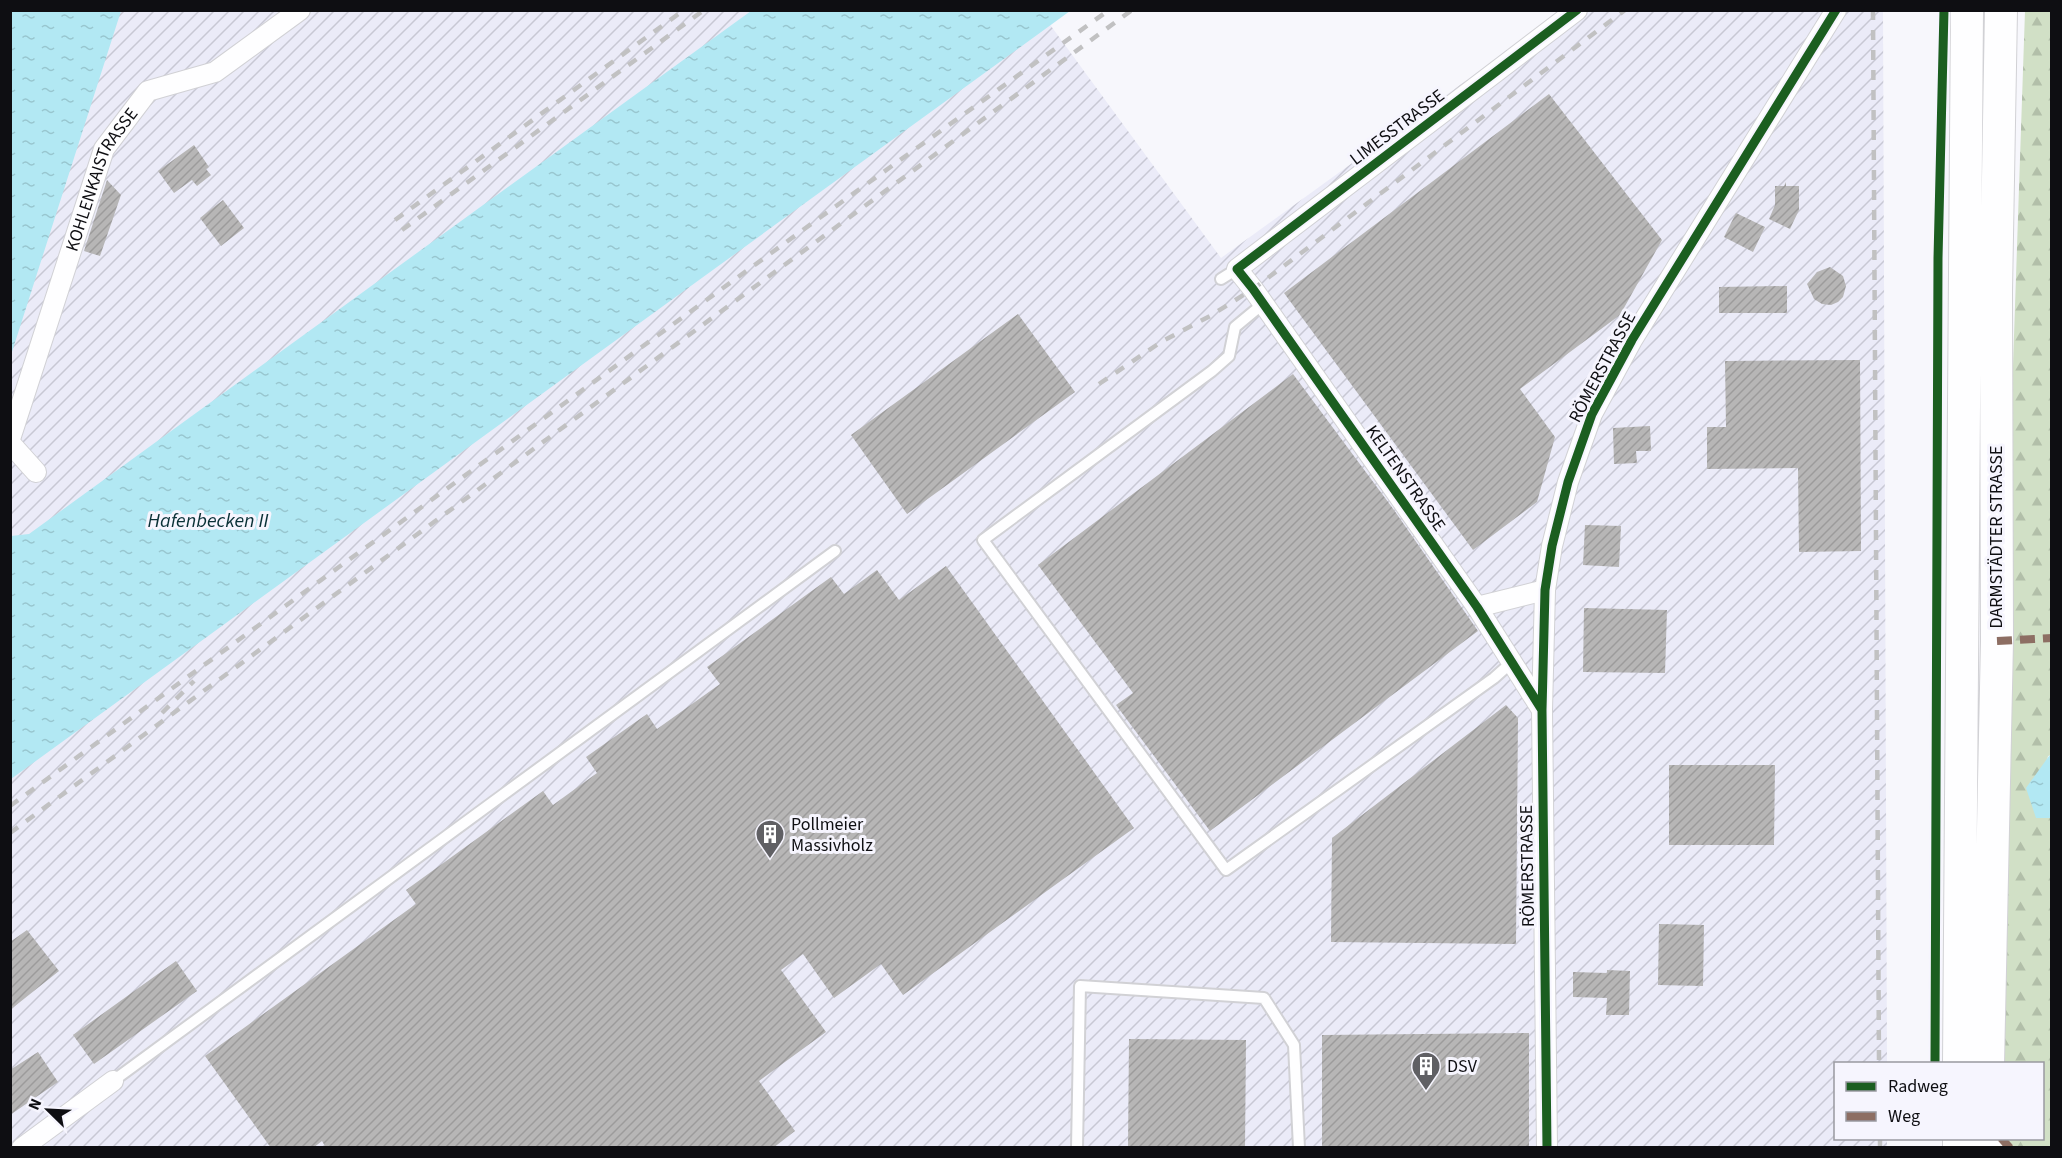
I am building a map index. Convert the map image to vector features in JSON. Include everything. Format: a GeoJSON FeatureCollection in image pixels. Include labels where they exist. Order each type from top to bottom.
{"type":"FeatureCollection","features":[{"type":"Feature","properties":{"kind":"main road","name":"DARMSTÄDTER STRASSE"},"geometry":{"type":"LineString","coordinates":[[1959,1062],[1966,10]]}},
{"type":"Feature","properties":{"kind":"main road","name":"DARMSTÄDTER STRASSE"},"geometry":{"type":"LineString","coordinates":[[1988,1062],[1997,641],[1996,292],[2001,10]]}},
{"type":"Feature","properties":{"kind":"street","name":"KOHLENKAISTRASSE"},"geometry":{"type":"LineString","coordinates":[[36,472],[10,441],[104,149],[147,91],[215,72],[300,10]]}},
{"type":"Feature","properties":{"kind":"street","name":"LIMESSTRASSE"},"geometry":{"type":"LineString","coordinates":[[1229,274],[1577,10]]}},
{"type":"Feature","properties":{"kind":"street","name":"RÖMERSTRASSE"},"geometry":{"type":"LineString","coordinates":[[1548,1148],[1542,710],[1545,590],[1552,546],[1568,482],[1592,414],[1632,340],[1836,10]]}},
{"type":"Feature","properties":{"kind":"street","name":"KELTENSTRASSE"},"geometry":{"type":"LineString","coordinates":[[1229,274],[1264,303],[1476,607],[1542,710]]}},
{"type":"Feature","properties":{"kind":"street"},"geometry":{"type":"LineString","coordinates":[[1476,607],[1545,590]]}},
{"type":"Feature","properties":{"kind":"street"},"geometry":{"type":"LineString","coordinates":[[22,1148],[113,1081]]}},
{"type":"Feature","properties":{"kind":"lane"},"geometry":{"type":"LineString","coordinates":[[1264,303],[1235,327],[1229,357],[983,540],[1226,870],[1494,678],[1512,662]]}},
{"type":"Feature","properties":{"kind":"lane"},"geometry":{"type":"LineString","coordinates":[[113,1081],[835,551]]}},
{"type":"Feature","properties":{"kind":"lane"},"geometry":{"type":"LineString","coordinates":[[1077,1148],[1080,986],[1264,998],[1294,1045],[1299,1148]]}},
{"type":"Feature","properties":{"kind":"shaded area"},"geometry":{"type":"Polygon","coordinates":[[[10,11],[1040,11],[1221,258],[1558,14],[1556,11],[1883,11],[1887,1062],[1834,1062],[1834,1140],[1887,1140],[1887,1147],[11,1147],[10,11]]]}},
{"type":"Feature","properties":{"kind":"green space"},"geometry":{"type":"Polygon","coordinates":[[[2025,11],[2051,11],[2052,755],[2048,756],[2036,817],[2051,818],[2051,1147],[1995,1147],[1995,1140],[2044,1140],[2044,1062],[1995,1062],[2006,572],[2025,11]]]}},
{"type":"Feature","properties":{"kind":"water"},"geometry":{"type":"Polygon","coordinates":[[[10,11],[121,11],[11,355],[10,11]]]}},
{"type":"Feature","properties":{"kind":"water","name":"Hafenbecken II"},"geometry":{"type":"Polygon","coordinates":[[[751,11],[1070,11],[11,779],[11,536],[29,534],[751,11]]]}},
{"type":"Feature","properties":{"kind":"water"},"geometry":{"type":"Polygon","coordinates":[[[2051,755],[2051,818],[2036,818],[2026,788],[2051,755]]]}},
{"type":"Feature","properties":{"kind":"building"},"geometry":{"type":"Polygon","coordinates":[[[1549,94],[1662,240],[1620,315],[1520,389],[1555,437],[1537,502],[1473,550],[1284,293],[1549,94]]]}},
{"type":"Feature","properties":{"kind":"building"},"geometry":{"type":"Polygon","coordinates":[[[194,145],[209,167],[206,169],[211,175],[197,186],[192,180],[174,193],[158,171],[194,145]]]}},
{"type":"Feature","properties":{"kind":"building"},"geometry":{"type":"Polygon","coordinates":[[[107,180],[121,195],[100,256],[84,251],[107,180]]]}},
{"type":"Feature","properties":{"kind":"building"},"geometry":{"type":"Polygon","coordinates":[[[1786,182],[1786,186],[1799,186],[1799,210],[1790,229],[1769,219],[1775,205],[1775,186],[1784,186],[1786,182]]]}},
{"type":"Feature","properties":{"kind":"building"},"geometry":{"type":"Polygon","coordinates":[[[223,200],[244,228],[221,246],[200,218],[223,200]]]}},
{"type":"Feature","properties":{"kind":"building"},"geometry":{"type":"Polygon","coordinates":[[[1736,213],[1765,227],[1753,252],[1724,237],[1736,213]]]}},
{"type":"Feature","properties":{"kind":"building"},"geometry":{"type":"Polygon","coordinates":[[[1830,267],[1843,276],[1846,286],[1843,297],[1831,305],[1822,304],[1814,299],[1807,284],[1817,272],[1830,267]]]}},
{"type":"Feature","properties":{"kind":"building"},"geometry":{"type":"Polygon","coordinates":[[[1787,286],[1787,313],[1719,313],[1719,287],[1787,286]]]}},
{"type":"Feature","properties":{"kind":"building"},"geometry":{"type":"Polygon","coordinates":[[[1018,314],[1075,392],[907,514],[851,435],[1018,314]]]}},
{"type":"Feature","properties":{"kind":"building"},"geometry":{"type":"Polygon","coordinates":[[[1860,360],[1861,551],[1799,552],[1798,468],[1707,469],[1707,427],[1726,427],[1725,361],[1860,360]]]}},
{"type":"Feature","properties":{"kind":"building"},"geometry":{"type":"Polygon","coordinates":[[[1293,374],[1394,510],[1478,631],[1210,831],[1116,705],[1133,693],[1038,565],[1293,374]]]}},
{"type":"Feature","properties":{"kind":"building"},"geometry":{"type":"Polygon","coordinates":[[[1650,426],[1651,451],[1636,451],[1637,463],[1614,464],[1613,428],[1650,426]]]}},
{"type":"Feature","properties":{"kind":"building"},"geometry":{"type":"Polygon","coordinates":[[[1585,525],[1621,526],[1619,567],[1583,565],[1585,525]]]}},
{"type":"Feature","properties":{"kind":"building","name":"Pollmeier Massivholz"},"geometry":{"type":"Polygon","coordinates":[[[946,566],[1134,828],[903,995],[881,964],[834,998],[803,954],[781,970],[826,1032],[759,1081],[795,1131],[773,1148],[326,1148],[322,1141],[313,1148],[271,1148],[205,1056],[416,904],[406,890],[543,791],[553,805],[597,773],[586,757],[647,714],[657,729],[720,684],[707,667],[831,577],[844,594],[877,570],[899,600],[946,566]]]}},
{"type":"Feature","properties":{"kind":"building"},"geometry":{"type":"Polygon","coordinates":[[[1584,608],[1667,610],[1665,673],[1583,672],[1584,608]]]}},
{"type":"Feature","properties":{"kind":"building"},"geometry":{"type":"Polygon","coordinates":[[[1506,705],[1518,718],[1516,944],[1331,942],[1332,838],[1506,705]]]}},
{"type":"Feature","properties":{"kind":"building"},"geometry":{"type":"Polygon","coordinates":[[[1669,765],[1775,765],[1774,845],[1669,845],[1669,765]]]}},
{"type":"Feature","properties":{"kind":"building"},"geometry":{"type":"Polygon","coordinates":[[[1659,924],[1704,925],[1703,986],[1658,985],[1659,924]]]}},
{"type":"Feature","properties":{"kind":"building"},"geometry":{"type":"Polygon","coordinates":[[[27,930],[59,971],[10,1010],[10,942],[27,930]]]}},
{"type":"Feature","properties":{"kind":"building"},"geometry":{"type":"Polygon","coordinates":[[[176,961],[197,991],[94,1064],[73,1035],[176,961]]]}},
{"type":"Feature","properties":{"kind":"building"},"geometry":{"type":"Polygon","coordinates":[[[1607,970],[1630,971],[1629,1015],[1606,1015],[1607,998],[1573,997],[1573,972],[1607,973],[1607,970]]]}},
{"type":"Feature","properties":{"kind":"building","name":"DSV"},"geometry":{"type":"Polygon","coordinates":[[[1529,1033],[1529,1148],[1322,1148],[1322,1035],[1529,1033]]]}},
{"type":"Feature","properties":{"kind":"building"},"geometry":{"type":"Polygon","coordinates":[[[1129,1039],[1246,1040],[1245,1148],[1128,1148],[1129,1039]]]}},
{"type":"Feature","properties":{"kind":"building"},"geometry":{"type":"Polygon","coordinates":[[[38,1052],[58,1082],[10,1115],[10,1070],[38,1052]]]}},
{"type":"Feature","properties":{"kind":"railway"},"geometry":{"type":"LineString","coordinates":[[395,220],[684,10]]}},
{"type":"Feature","properties":{"kind":"railway"},"geometry":{"type":"LineString","coordinates":[[402,230],[704,10]]}},
{"type":"Feature","properties":{"kind":"railway"},"geometry":{"type":"LineString","coordinates":[[10,806],[1109,10]]}},
{"type":"Feature","properties":{"kind":"railway"},"geometry":{"type":"LineString","coordinates":[[10,833],[1132,10]]}},
{"type":"Feature","properties":{"kind":"railway"},"geometry":{"type":"LineString","coordinates":[[1099,384],[1161,342],[1210,316],[1253,289],[1625,10]]}},
{"type":"Feature","properties":{"kind":"railway"},"geometry":{"type":"LineString","coordinates":[[1873,10],[1879,1062]]}},
{"type":"Feature","properties":{"kind":"railway"},"geometry":{"type":"LineString","coordinates":[[162,713],[194,681]]}},
{"type":"Feature","properties":{"kind":"railway"},"geometry":{"type":"LineString","coordinates":[[1880,1140],[1880,1148]]}},
{"type":"Feature","properties":{"kind":"marked path"},"geometry":{"type":"LineString","coordinates":[[1997,641],[2052,638]]}},
{"type":"Feature","properties":{"kind":"marked path"},"geometry":{"type":"LineString","coordinates":[[2003,1140],[2010,1148]]}},
{"type":"Feature","properties":{"kind":"cycle path"},"geometry":{"type":"LineString","coordinates":[[1542,710],[1477,607],[1237,269],[1577,10]]}},
{"type":"Feature","properties":{"kind":"cycle path"},"geometry":{"type":"LineString","coordinates":[[1547,1148],[1542,710],[1545,590],[1552,546],[1568,482],[1592,414],[1632,340],[1836,10]]}},
{"type":"Feature","properties":{"kind":"cycle path"},"geometry":{"type":"LineString","coordinates":[[1935,1062],[1938,258],[1944,10]]}},
{"type":"Feature","properties":{"kind":"place","name":"Pollmeier Massivholz"},"geometry":{"type":"Point","coordinates":[770,860]}},
{"type":"Feature","properties":{"kind":"place","name":"DSV"},"geometry":{"type":"Point","coordinates":[1426,1092]}}]}
